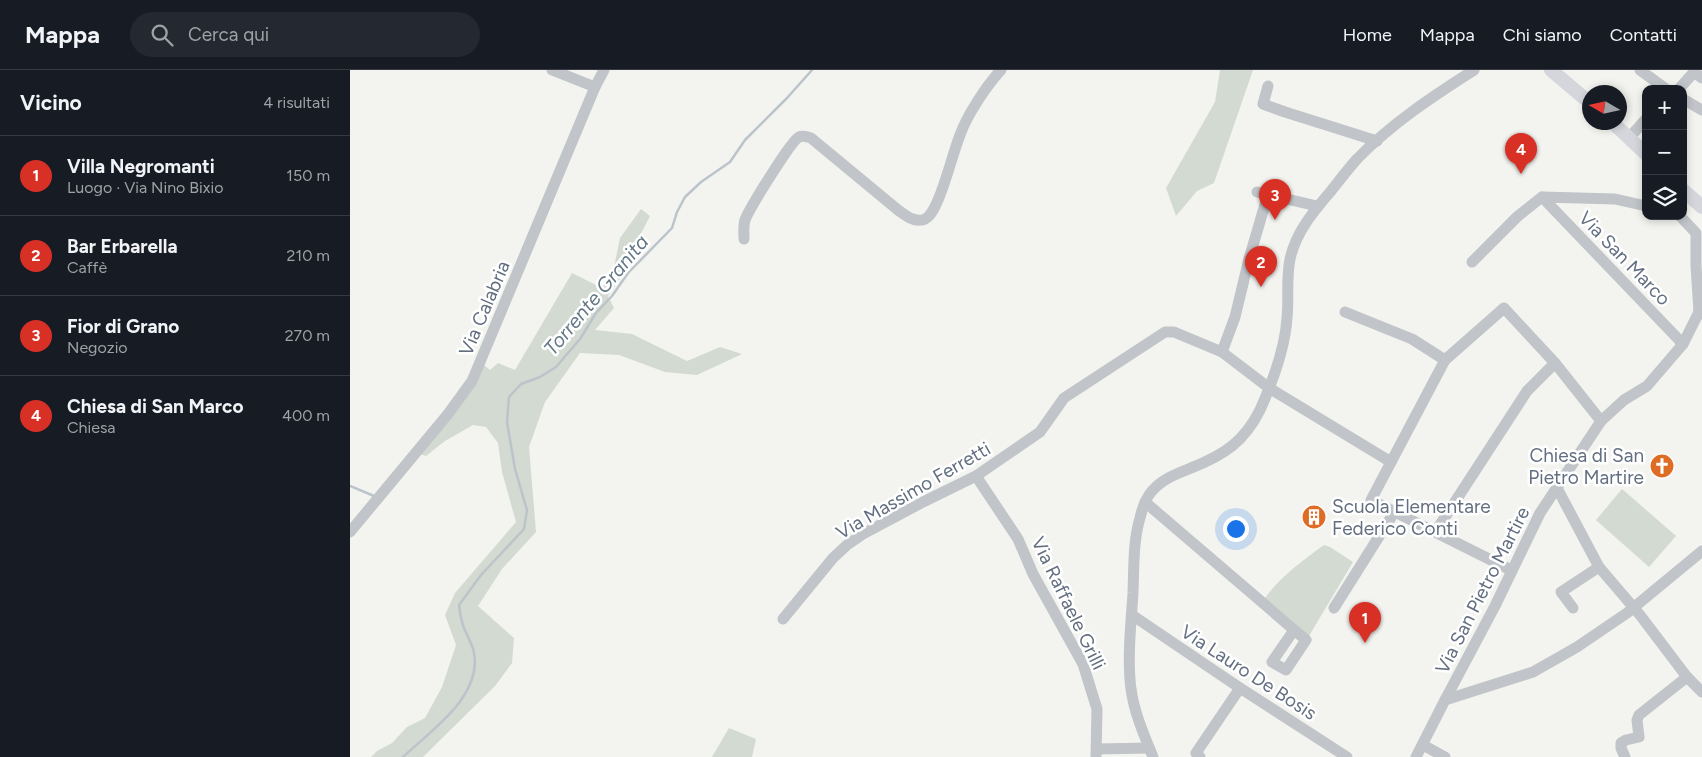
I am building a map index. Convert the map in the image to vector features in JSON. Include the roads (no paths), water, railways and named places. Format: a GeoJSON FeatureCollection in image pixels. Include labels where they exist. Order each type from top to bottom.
{"type":"FeatureCollection","features":[{"type":"Feature","properties":{"kind":"main road"},"geometry":{"type":"LineString","coordinates":[[1551,70],[1582,96]]}},
{"type":"Feature","properties":{"kind":"main road"},"geometry":{"type":"LineString","coordinates":[[1620,130],[1642,150]]}},
{"type":"Feature","properties":{"kind":"main road"},"geometry":{"type":"LineString","coordinates":[[1687,194],[1702,207]]}},
{"type":"Feature","properties":{"kind":"street"},"geometry":{"type":"LineString","coordinates":[[552,70],[595,88]]}},
{"type":"Feature","properties":{"kind":"street","name":"Via Calabria"},"geometry":{"type":"LineString","coordinates":[[350,532],[448,414],[472,381],[604,70]]}},
{"type":"Feature","properties":{"kind":"street"},"geometry":{"type":"LineString","coordinates":[[744,239],[746,219],[795,140],[805,136],[811,138],[898,210],[913,220],[928,218],[944,186],[961,133],[971,113],[1001,70]]}},
{"type":"Feature","properties":{"kind":"street"},"geometry":{"type":"LineString","coordinates":[[1097,753],[1151,753],[1134,707],[1131,688],[1132,615],[1137,533],[1145,502],[1152,491],[1163,482],[1178,473],[1217,457],[1236,444],[1259,412],[1283,345],[1287,321],[1290,260],[1296,242],[1317,206],[1358,159],[1377,141],[1437,94],[1474,70]]}},
{"type":"Feature","properties":{"kind":"street"},"geometry":{"type":"LineString","coordinates":[[1645,71],[1661,85]]}},
{"type":"Feature","properties":{"kind":"street"},"geometry":{"type":"LineString","coordinates":[[1683,85],[1696,73]]}},
{"type":"Feature","properties":{"kind":"street"},"geometry":{"type":"LineString","coordinates":[[1268,86],[1263,104],[1377,141]]}},
{"type":"Feature","properties":{"kind":"street"},"geometry":{"type":"LineString","coordinates":[[1687,101],[1702,110]]}},
{"type":"Feature","properties":{"kind":"street"},"geometry":{"type":"LineString","coordinates":[[1629,138],[1642,123]]}},
{"type":"Feature","properties":{"kind":"street"},"geometry":{"type":"LineString","coordinates":[[1222,352],[1234,317],[1249,259],[1263,193],[1317,206]]}},
{"type":"Feature","properties":{"kind":"street"},"geometry":{"type":"LineString","coordinates":[[1472,262],[1518,216],[1542,197],[1615,199],[1642,205]]}},
{"type":"Feature","properties":{"kind":"street","name":"Via San Marco"},"geometry":{"type":"LineString","coordinates":[[1542,197],[1683,344]]}},
{"type":"Feature","properties":{"kind":"street"},"geometry":{"type":"LineString","coordinates":[[1684,220],[1696,233],[1696,266],[1701,313]]}},
{"type":"Feature","properties":{"kind":"street"},"geometry":{"type":"LineString","coordinates":[[1511,570],[1371,500],[1445,360],[1504,308],[1555,363],[1601,421]]}},
{"type":"Feature","properties":{"kind":"street"},"geometry":{"type":"LineString","coordinates":[[1345,312],[1412,339],[1445,360]]}},
{"type":"Feature","properties":{"kind":"street","name":"Via San Pietro Martire"},"geometry":{"type":"LineString","coordinates":[[1416,757],[1483,629],[1540,513],[1601,421],[1624,400],[1647,386],[1683,344],[1701,313]]}},
{"type":"Feature","properties":{"kind":"street","name":"Via Massimo Ferretti"},"geometry":{"type":"LineString","coordinates":[[783,619],[833,558],[847,545],[923,502],[976,476],[1040,432],[1064,398],[1165,332],[1174,332],[1222,352],[1269,388],[1391,462]]}},
{"type":"Feature","properties":{"kind":"street"},"geometry":{"type":"LineString","coordinates":[[1436,532],[1527,390],[1555,363]]}},
{"type":"Feature","properties":{"kind":"street","name":"Via Raffaele Grilli"},"geometry":{"type":"LineString","coordinates":[[976,476],[1018,539],[1033,574],[1083,664],[1097,709],[1097,753]]}},
{"type":"Feature","properties":{"kind":"street"},"geometry":{"type":"LineString","coordinates":[[1557,488],[1599,567],[1634,608],[1687,677],[1702,692]]}},
{"type":"Feature","properties":{"kind":"street"},"geometry":{"type":"LineString","coordinates":[[1145,502],[1294,630]]}},
{"type":"Feature","properties":{"kind":"street"},"geometry":{"type":"LineString","coordinates":[[1334,608],[1395,511]]}},
{"type":"Feature","properties":{"kind":"street"},"geometry":{"type":"LineString","coordinates":[[1446,700],[1533,672],[1577,647],[1634,608],[1702,551]]}},
{"type":"Feature","properties":{"kind":"street"},"geometry":{"type":"LineString","coordinates":[[1573,608],[1561,592],[1599,567]]}},
{"type":"Feature","properties":{"kind":"street","name":"Via Lauro De Bosis"},"geometry":{"type":"LineString","coordinates":[[1132,615],[1347,757]]}},
{"type":"Feature","properties":{"kind":"street"},"geometry":{"type":"LineString","coordinates":[[1625,757],[1621,748],[1622,743],[1639,737],[1637,720],[1639,715],[1687,677]]}},
{"type":"Feature","properties":{"kind":"street"},"geometry":{"type":"LineString","coordinates":[[1200,757],[1196,753],[1240,688]]}},
{"type":"Feature","properties":{"kind":"street"},"geometry":{"type":"LineString","coordinates":[[1422,745],[1445,757]]}},
{"type":"Feature","properties":{"kind":"waterway","name":"Torrente Granita"},"geometry":{"type":"LineString","coordinates":[[403,757],[452,712],[470,684],[474,669],[474,653],[462,623],[459,605],[481,575],[524,529],[527,510],[515,469],[507,422],[509,397],[521,384],[540,377],[556,367],[580,339],[596,313],[612,296],[628,273],[672,228],[677,212],[685,197],[701,182],[730,162],[745,140],[812,70]]}},
{"type":"Feature","properties":{"kind":"waterway"},"geometry":{"type":"LineString","coordinates":[[350,486],[374,496]]}},
{"type":"Feature","properties":{"kind":"place","name":"Chiesa di San Marco"},"geometry":{"type":"Point","coordinates":[1521,174]}},
{"type":"Feature","properties":{"kind":"place","name":"Fior di Grano"},"geometry":{"type":"Point","coordinates":[1275,220]}},
{"type":"Feature","properties":{"kind":"place","name":"Bar Erbarella"},"geometry":{"type":"Point","coordinates":[1261,287]}},
{"type":"Feature","properties":{"kind":"place","name":"Chiesa di San Pietro Martire"},"geometry":{"type":"Point","coordinates":[1662,466]}},
{"type":"Feature","properties":{"kind":"place","name":"Scuola Elementare Federico Conti"},"geometry":{"type":"Point","coordinates":[1314,517]}},
{"type":"Feature","properties":{"kind":"place","name":"Villa Negromanti"},"geometry":{"type":"Point","coordinates":[1365,643]}}]}
